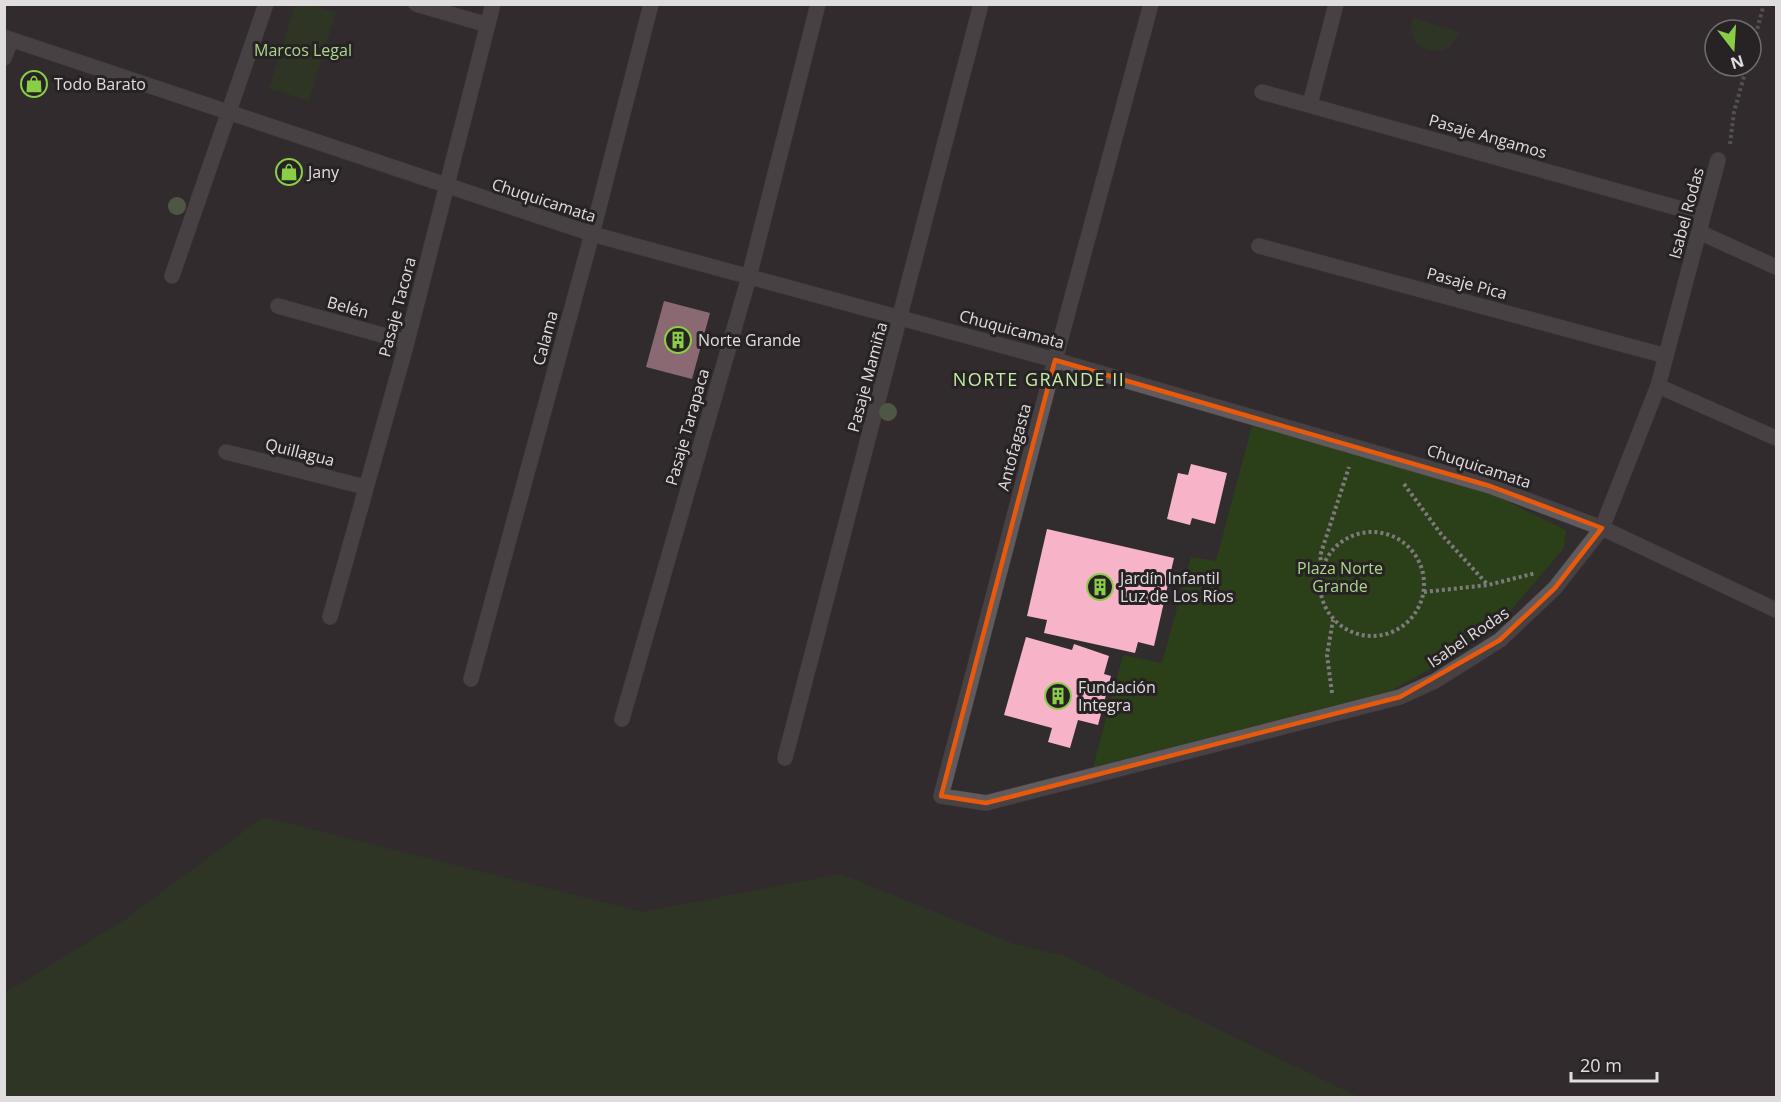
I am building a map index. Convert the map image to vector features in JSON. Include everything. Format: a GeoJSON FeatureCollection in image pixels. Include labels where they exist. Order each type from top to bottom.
{"type":"FeatureCollection","features":[{"type":"Feature","properties":{"kind":"street"},"geometry":{"type":"LineString","coordinates":[[172,276],[266,4]]}},
{"type":"Feature","properties":{"kind":"street"},"geometry":{"type":"LineString","coordinates":[[416,4],[488,25]]}},
{"type":"Feature","properties":{"kind":"street","name":"Pasaje Tacora"},"geometry":{"type":"LineString","coordinates":[[330,617],[407,342],[493,4]]}},
{"type":"Feature","properties":{"kind":"street","name":"Calama"},"geometry":{"type":"LineString","coordinates":[[471,679],[592,234],[651,4]]}},
{"type":"Feature","properties":{"kind":"street","name":"Pasaje Tarapaca"},"geometry":{"type":"LineString","coordinates":[[622,719],[749,277],[818,4]]}},
{"type":"Feature","properties":{"kind":"street","name":"Pasaje Mamiña"},"geometry":{"type":"LineString","coordinates":[[785,758],[981,4]]}},
{"type":"Feature","properties":{"kind":"street","name":"Antofagasta"},"geometry":{"type":"LineString","coordinates":[[941,796],[1151,4]]}},
{"type":"Feature","properties":{"kind":"street"},"geometry":{"type":"LineString","coordinates":[[1310,104],[1336,4]]}},
{"type":"Feature","properties":{"kind":"street"},"geometry":{"type":"LineString","coordinates":[[4,58],[8,38]]}},
{"type":"Feature","properties":{"kind":"street","name":"Chuquicamata"},"geometry":{"type":"LineString","coordinates":[[8,38],[227,114],[592,234],[1055,360],[1490,486],[1602,528],[1776,609]]}},
{"type":"Feature","properties":{"kind":"street","name":"Pasaje Angamos"},"geometry":{"type":"LineString","coordinates":[[1262,92],[1704,215]]}},
{"type":"Feature","properties":{"kind":"street","name":"Isabel Rodas"},"geometry":{"type":"LineString","coordinates":[[941,796],[986,802],[1400,697],[1468,662],[1500,640],[1536,609],[1580,560],[1602,528],[1658,386],[1718,160]]}},
{"type":"Feature","properties":{"kind":"street"},"geometry":{"type":"LineString","coordinates":[[1699,232],[1776,267]]}},
{"type":"Feature","properties":{"kind":"street","name":"Pasaje Pica"},"geometry":{"type":"LineString","coordinates":[[1259,246],[1666,356]]}},
{"type":"Feature","properties":{"kind":"street","name":"Belén"},"geometry":{"type":"LineString","coordinates":[[279,306],[407,342]]}},
{"type":"Feature","properties":{"kind":"street"},"geometry":{"type":"LineString","coordinates":[[1658,386],[1776,438]]}},
{"type":"Feature","properties":{"kind":"street","name":"Quillagua"},"geometry":{"type":"LineString","coordinates":[[226,452],[365,487]]}},
{"type":"Feature","properties":{"kind":"path"},"geometry":{"type":"LineString","coordinates":[[1718,160],[1729,149],[1734,112],[1744,78]]}},
{"type":"Feature","properties":{"kind":"path"},"geometry":{"type":"LineString","coordinates":[[1322,567],[1320,556],[1352,458]]}},
{"type":"Feature","properties":{"kind":"path"},"geometry":{"type":"LineString","coordinates":[[1400,478],[1441,534],[1488,585]]}},
{"type":"Feature","properties":{"kind":"path"},"geometry":{"type":"LineString","coordinates":[[1376,531],[1393,535],[1407,545],[1418,558],[1424,574],[1424,592],[1419,608],[1408,622],[1394,632],[1377,636],[1359,635],[1343,628],[1333,620],[1322,601],[1319,584],[1322,567],[1330,552],[1343,540],[1359,533],[1376,531]]}},
{"type":"Feature","properties":{"kind":"path"},"geometry":{"type":"LineString","coordinates":[[1424,592],[1488,585],[1536,573]]}},
{"type":"Feature","properties":{"kind":"path"},"geometry":{"type":"LineString","coordinates":[[1333,620],[1327,655],[1336,714]]}},
{"type":"Feature","properties":{"kind":"highlighted area"},"geometry":{"type":"Polygon","coordinates":[[[1055,360],[1490,486],[1602,528],[1555,588],[1500,640],[1400,697],[986,803],[941,796],[1055,360]]]}},
{"type":"Feature","properties":{"kind":"green space","name":"Marcos Legal"},"geometry":{"type":"Polygon","coordinates":[[[295,5],[311,5],[336,12],[309,101],[269,88],[295,5]]]}},
{"type":"Feature","properties":{"kind":"green space"},"geometry":{"type":"Polygon","coordinates":[[[1413,18],[1459,32],[1453,43],[1445,49],[1427,50],[1414,38],[1411,29],[1413,18]]]}},
{"type":"Feature","properties":{"kind":"green space","name":"Plaza Norte Grande"},"geometry":{"type":"Polygon","coordinates":[[[1252,426],[1471,484],[1566,530],[1564,548],[1511,610],[1451,657],[1391,691],[1093,767],[1123,655],[1162,663],[1191,557],[1216,561],[1252,426]]]}},
{"type":"Feature","properties":{"kind":"green space"},"geometry":{"type":"Polygon","coordinates":[[[263,817],[642,912],[841,874],[1014,944],[1065,956],[1359,1097],[5,1097],[5,993],[126,919],[263,817]]]}},
{"type":"Feature","properties":{"kind":"building","name":"Norte Grande"},"geometry":{"type":"Polygon","coordinates":[[[664,301],[710,313],[692,379],[646,367],[664,301]]]}},
{"type":"Feature","properties":{"kind":"building"},"geometry":{"type":"Polygon","coordinates":[[[1191,464],[1227,473],[1215,524],[1192,518],[1190,525],[1167,519],[1178,473],[1188,475],[1191,464]]]}},
{"type":"Feature","properties":{"kind":"building","name":"Jardín Infantil Luz de Los Ríos"},"geometry":{"type":"Polygon","coordinates":[[[1047,529],[1174,558],[1154,646],[1138,642],[1135,653],[1044,633],[1047,620],[1027,616],[1047,529]]]}},
{"type":"Feature","properties":{"kind":"building","name":"Fundación Integra"},"geometry":{"type":"Polygon","coordinates":[[[1026,637],[1072,650],[1074,644],[1109,656],[1104,674],[1111,676],[1098,725],[1078,720],[1070,748],[1048,742],[1052,728],[1004,715],[1026,637]]]}},
{"type":"Feature","properties":{"kind":"place","name":"Todo Barato"},"geometry":{"type":"Point","coordinates":[34,84]}},
{"type":"Feature","properties":{"kind":"place","name":"Jany"},"geometry":{"type":"Point","coordinates":[289,172]}},
{"type":"Feature","properties":{"kind":"place","name":"Norte Grande"},"geometry":{"type":"Point","coordinates":[678,340]}},
{"type":"Feature","properties":{"kind":"place","name":"Jardín Infantil Luz de Los Ríos"},"geometry":{"type":"Point","coordinates":[1100,587]}},
{"type":"Feature","properties":{"kind":"place","name":"Fundación Integra"},"geometry":{"type":"Point","coordinates":[1058,696]}},
{"type":"Feature","properties":{"kind":"district","name":"NORTE GRANDE II"},"geometry":{"type":"Point","coordinates":[1039,380]}}]}
